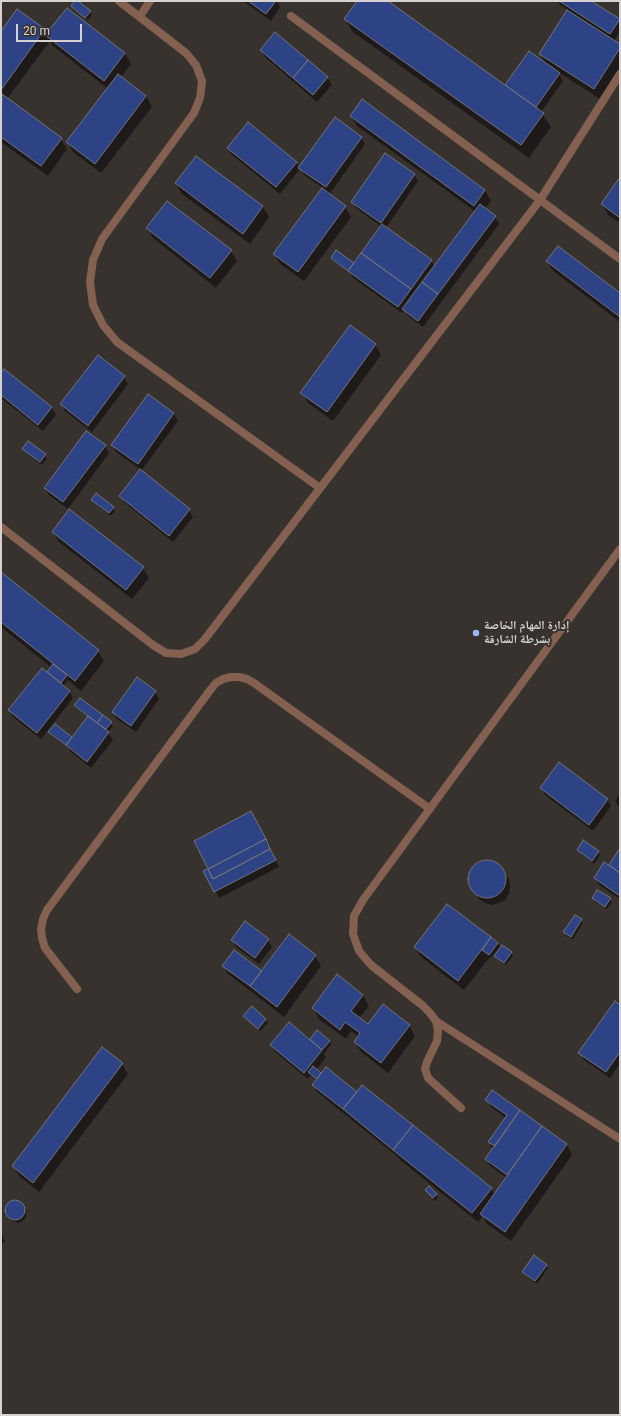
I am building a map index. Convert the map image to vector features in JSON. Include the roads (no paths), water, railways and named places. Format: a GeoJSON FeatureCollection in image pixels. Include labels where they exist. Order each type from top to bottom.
{"type":"FeatureCollection","features":[{"type":"Feature","properties":{"kind":"lane"},"geometry":{"type":"LineString","coordinates":[[119,1],[186,53],[196,66],[202,81],[200,98],[194,113],[102,240],[93,260],[90,282],[93,304],[102,325],[117,342],[320,488]]}},
{"type":"Feature","properties":{"kind":"lane"},"geometry":{"type":"LineString","coordinates":[[140,16],[150,1]]}},
{"type":"Feature","properties":{"kind":"lane"},"geometry":{"type":"LineString","coordinates":[[291,16],[620,260]]}},
{"type":"Feature","properties":{"kind":"lane"},"geometry":{"type":"LineString","coordinates":[[1,527],[153,645],[166,653],[181,654],[194,649],[205,639],[540,200],[620,74]]}},
{"type":"Feature","properties":{"kind":"lane"},"geometry":{"type":"LineString","coordinates":[[620,549],[363,900],[354,916],[353,934],[359,951],[370,965],[422,1005],[436,1021],[620,1139]]}},
{"type":"Feature","properties":{"kind":"lane"},"geometry":{"type":"LineString","coordinates":[[77,989],[45,948],[41,929],[47,910],[211,689],[216,683],[223,679],[239,677],[254,683],[430,809]]}},
{"type":"Feature","properties":{"kind":"lane"},"geometry":{"type":"LineString","coordinates":[[436,1021],[438,1031],[437,1042],[425,1069],[428,1078],[462,1108]]}},
{"type":"Feature","properties":{"kind":"place","name":"إدارة المهام الخاصة بشرطة الشارقة"},"geometry":{"type":"Point","coordinates":[476,633]}}]}
